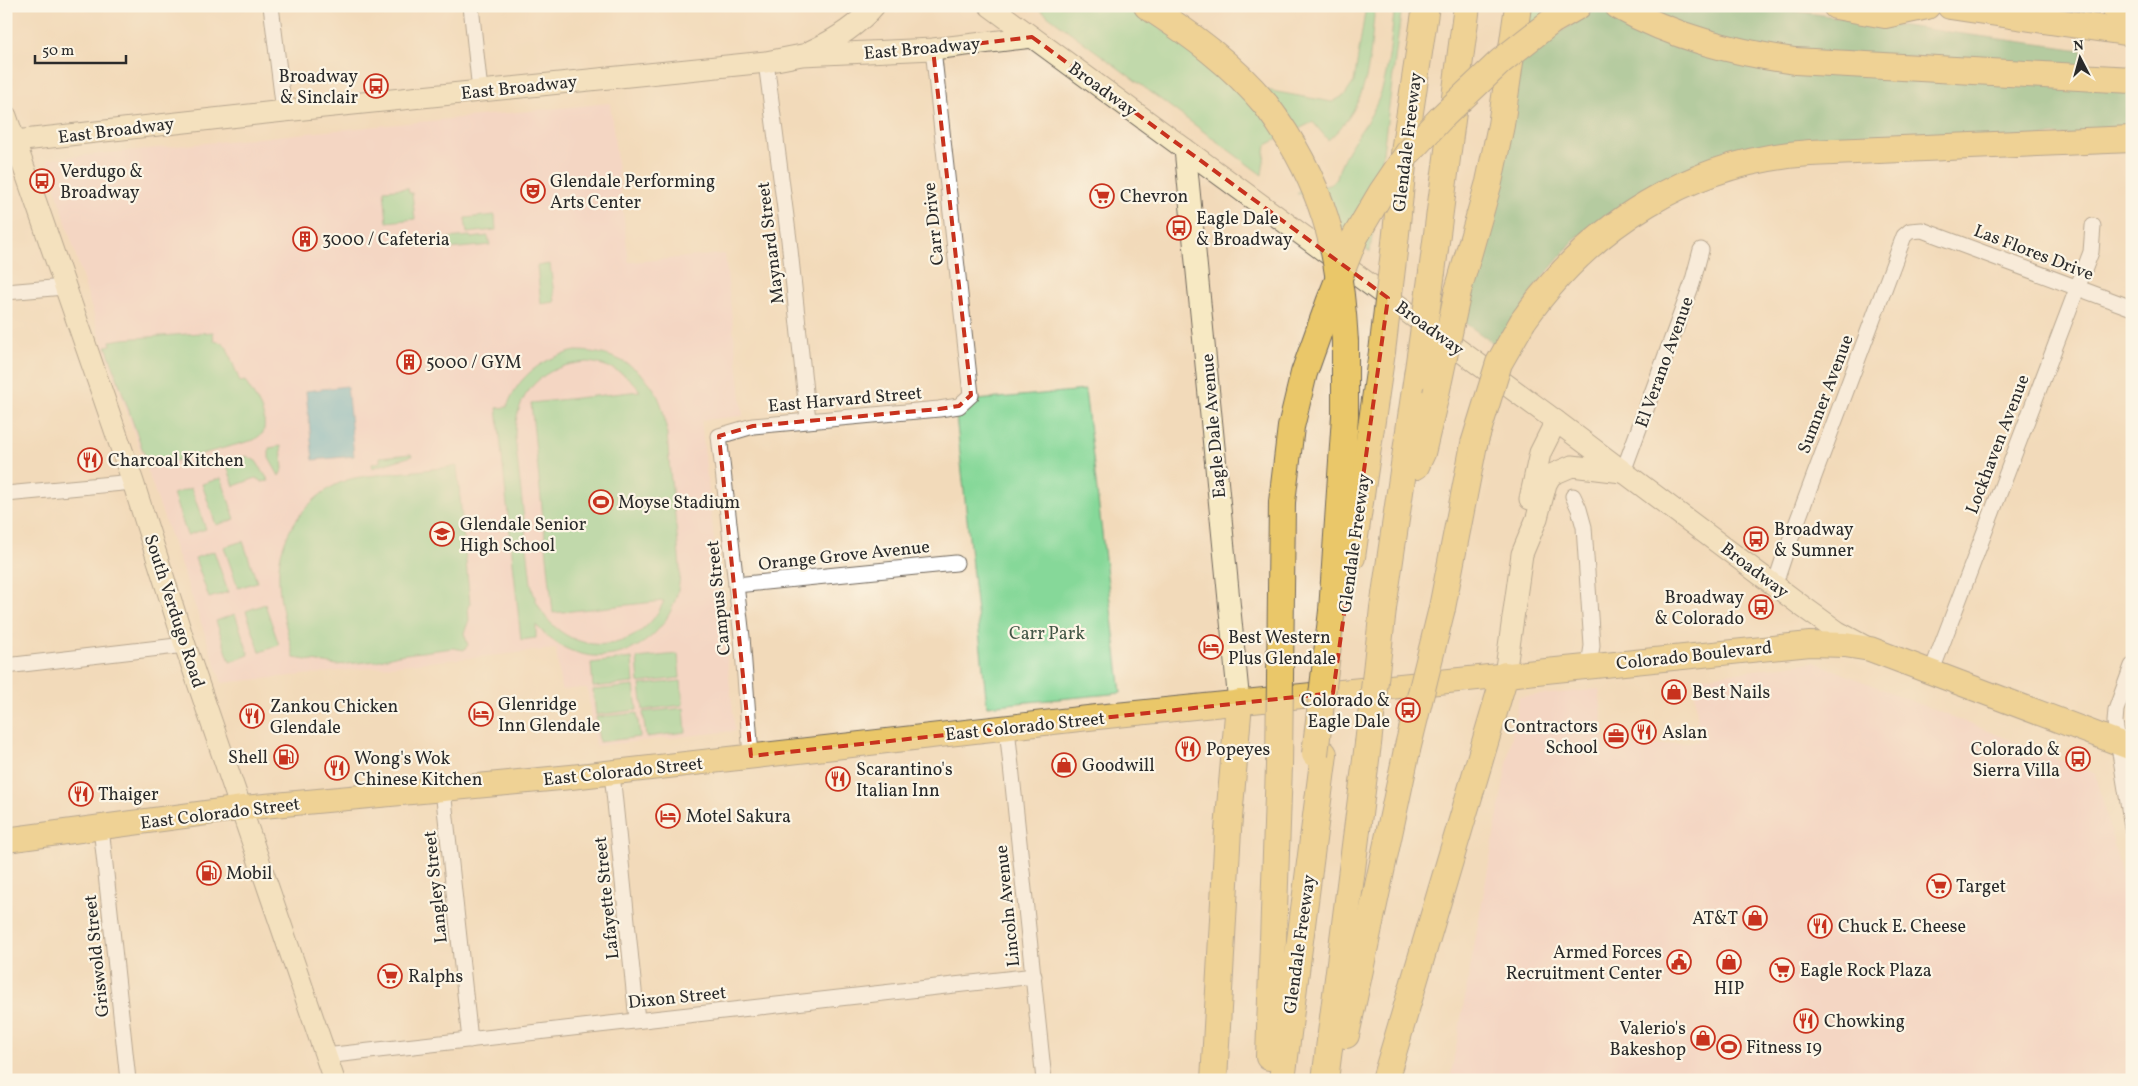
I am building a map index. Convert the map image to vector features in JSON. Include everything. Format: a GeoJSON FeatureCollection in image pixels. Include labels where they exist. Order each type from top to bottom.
{"type":"FeatureCollection","features":[{"type":"Feature","properties":{"kind":"highway"},"geometry":{"type":"LineString","coordinates":[[1147,6],[1202,42],[1246,81],[1266,105],[1295,148],[1324,210],[1333,239],[1339,272],[1345,342],[1345,416],[1338,612]]}},
{"type":"Feature","properties":{"kind":"highway","name":"Glendale Freeway"},"geometry":{"type":"LineString","coordinates":[[1282,1080],[1338,612],[1382,352],[1396,243],[1405,145],[1426,6]]}},
{"type":"Feature","properties":{"kind":"highway"},"geometry":{"type":"LineString","coordinates":[[1325,1080],[1368,744],[1383,608],[1432,272],[1467,6]]}},
{"type":"Feature","properties":{"kind":"highway"},"geometry":{"type":"LineString","coordinates":[[1400,498],[1422,453],[1458,291],[1488,182],[1500,125],[1518,6]]}},
{"type":"Feature","properties":{"kind":"highway"},"geometry":{"type":"LineString","coordinates":[[1269,1080],[1279,766],[1282,502],[1291,427],[1304,373],[1355,237],[1408,153],[1442,117],[1501,61],[1552,21],[1578,6]]}},
{"type":"Feature","properties":{"kind":"highway"},"geometry":{"type":"LineString","coordinates":[[1618,6],[1648,22],[1704,43],[1795,62],[2132,80]]}},
{"type":"Feature","properties":{"kind":"highway"},"geometry":{"type":"LineString","coordinates":[[1836,6],[1885,15],[1927,6]]}},
{"type":"Feature","properties":{"kind":"highway"},"geometry":{"type":"LineString","coordinates":[[1950,6],[2132,33]]}},
{"type":"Feature","properties":{"kind":"highway"},"geometry":{"type":"LineString","coordinates":[[2039,6],[2132,20]]}},
{"type":"Feature","properties":{"kind":"highway"},"geometry":{"type":"LineString","coordinates":[[2114,6],[2132,8]]}},
{"type":"Feature","properties":{"kind":"highway"},"geometry":{"type":"LineString","coordinates":[[1336,1080],[1406,750],[1442,608],[1474,444],[1499,363],[1537,300],[1572,261],[1629,214],[1699,178],[1727,167],[1779,155],[1810,152],[2132,139]]}},
{"type":"Feature","properties":{"kind":"highway"},"geometry":{"type":"LineString","coordinates":[[1385,1080],[1505,675]]}},
{"type":"Feature","properties":{"kind":"highway"},"geometry":{"type":"LineString","coordinates":[[1214,1080],[1228,830],[1239,703]]}},
{"type":"Feature","properties":{"kind":"main road"},"geometry":{"type":"LineString","coordinates":[[802,55],[832,42],[866,16],[874,6]]}},
{"type":"Feature","properties":{"kind":"main road","name":"Broadway"},"geometry":{"type":"LineString","coordinates":[[990,6],[1556,421],[1838,632],[1870,649]]}},
{"type":"Feature","properties":{"kind":"main road","name":"East Broadway"},"geometry":{"type":"LineString","coordinates":[[11,142],[284,111],[766,62],[802,55],[933,49],[1032,37]]}},
{"type":"Feature","properties":{"kind":"main road","name":"South Verdugo Road"},"geometry":{"type":"LineString","coordinates":[[6,116],[11,142],[133,482],[186,645],[334,1080]]}},
{"type":"Feature","properties":{"kind":"main road","name":"Eagle Dale Avenue"},"geometry":{"type":"LineString","coordinates":[[1185,149],[1239,703]]}},
{"type":"Feature","properties":{"kind":"main road"},"geometry":{"type":"LineString","coordinates":[[1505,675],[1530,501],[1540,453],[1556,421]]}},
{"type":"Feature","properties":{"kind":"main road"},"geometry":{"type":"LineString","coordinates":[[1522,554],[1538,518],[1546,484],[1551,475],[1572,466],[1622,472]]}},
{"type":"Feature","properties":{"kind":"main road","name":"Colorado Boulevard"},"geometry":{"type":"LineString","coordinates":[[1239,703],[1589,665],[1810,644],[1845,645],[1870,649],[1931,674],[2124,745]]}},
{"type":"Feature","properties":{"kind":"main road","name":"East Colorado Street"},"geometry":{"type":"LineString","coordinates":[[6,840],[243,808],[612,773],[750,756],[1239,703]]}},
{"type":"Feature","properties":{"kind":"street"},"geometry":{"type":"LineString","coordinates":[[271,6],[284,111]]}},
{"type":"Feature","properties":{"kind":"street"},"geometry":{"type":"LineString","coordinates":[[470,6],[480,91]]}},
{"type":"Feature","properties":{"kind":"street","name":"Carr Drive"},"geometry":{"type":"LineString","coordinates":[[933,49],[971,395]]}},
{"type":"Feature","properties":{"kind":"street","name":"Maynard Street"},"geometry":{"type":"LineString","coordinates":[[766,62],[789,240],[808,420]]}},
{"type":"Feature","properties":{"kind":"street","name":"Lockhaven Avenue"},"geometry":{"type":"LineString","coordinates":[[1931,674],[2090,252],[2094,226]]}},
{"type":"Feature","properties":{"kind":"street","name":"Las Flores Drive"},"geometry":{"type":"LineString","coordinates":[[1922,230],[2132,308]]}},
{"type":"Feature","properties":{"kind":"street","name":"Sumner Avenue"},"geometry":{"type":"LineString","coordinates":[[1775,584],[1787,547],[1904,236],[1910,231],[1922,230]]}},
{"type":"Feature","properties":{"kind":"street","name":"El Verano Avenue"},"geometry":{"type":"LineString","coordinates":[[1622,472],[1692,284],[1701,250]]}},
{"type":"Feature","properties":{"kind":"street"},"geometry":{"type":"LineString","coordinates":[[6,292],[64,287]]}},
{"type":"Feature","properties":{"kind":"street","name":"East Harvard Street"},"geometry":{"type":"LineString","coordinates":[[719,436],[753,426],[959,406],[971,395]]}},
{"type":"Feature","properties":{"kind":"street","name":"Campus Street"},"geometry":{"type":"LineString","coordinates":[[719,436],[742,638],[750,756]]}},
{"type":"Feature","properties":{"kind":"street"},"geometry":{"type":"LineString","coordinates":[[6,494],[133,482]]}},
{"type":"Feature","properties":{"kind":"street"},"geometry":{"type":"LineString","coordinates":[[1573,496],[1584,527],[1592,646],[1589,665]]}},
{"type":"Feature","properties":{"kind":"street","name":"Orange Grove Avenue"},"geometry":{"type":"LineString","coordinates":[[736,585],[956,562]]}},
{"type":"Feature","properties":{"kind":"street"},"geometry":{"type":"LineString","coordinates":[[6,666],[186,645]]}},
{"type":"Feature","properties":{"kind":"street"},"geometry":{"type":"LineString","coordinates":[[2132,666],[2116,710],[2115,722],[2124,745],[2132,827]]}},
{"type":"Feature","properties":{"kind":"street","name":"Lincoln Avenue"},"geometry":{"type":"LineString","coordinates":[[1007,728],[1044,1080]]}},
{"type":"Feature","properties":{"kind":"street","name":"Lafayette Street"},"geometry":{"type":"LineString","coordinates":[[612,773],[637,1020]]}},
{"type":"Feature","properties":{"kind":"street","name":"Langley Street"},"geometry":{"type":"LineString","coordinates":[[443,790],[470,1040]]}},
{"type":"Feature","properties":{"kind":"street","name":"Griswold Street"},"geometry":{"type":"LineString","coordinates":[[101,827],[128,1080]]}},
{"type":"Feature","properties":{"kind":"street","name":"Dixon Street"},"geometry":{"type":"LineString","coordinates":[[325,1056],[1034,976]]}},
{"type":"Feature","properties":{"kind":"highlighted area"},"geometry":{"type":"Polygon","coordinates":[[[1032,37],[1388,298],[1333,693],[751,756],[719,436],[753,426],[959,406],[971,395],[933,49],[1032,37]]]}},
{"type":"Feature","properties":{"kind":"shaded area","name":"Glendale Senior High School"},"geometry":{"type":"Polygon","coordinates":[[[610,103],[629,262],[725,254],[743,416],[701,420],[735,731],[595,746],[587,688],[561,690],[556,649],[222,683],[99,333],[47,159],[610,103]]]}},
{"type":"Feature","properties":{"kind":"shaded area"},"geometry":{"type":"Polygon","coordinates":[[[1814,662],[2096,774],[2127,896],[2132,936],[2132,1080],[1450,1080],[1519,697],[1599,689],[1606,750],[1699,741],[1694,678],[1814,662]]]}},
{"type":"Feature","properties":{"kind":"green space"},"geometry":{"type":"Polygon","coordinates":[[[1035,6],[1126,6],[1179,40],[1266,90],[1332,102],[1345,95],[1354,82],[1366,6],[1375,6],[1366,79],[1361,95],[1353,110],[1342,126],[1328,140],[1313,122],[1266,145],[1262,175],[1035,6]]]}},
{"type":"Feature","properties":{"kind":"green space"},"geometry":{"type":"Polygon","coordinates":[[[1395,6],[1402,6],[1370,252],[1307,204],[1306,197],[1303,198],[1302,194],[1297,194],[1303,187],[1326,186],[1337,179],[1347,152],[1373,111],[1379,99],[1386,73],[1395,6]]]}},
{"type":"Feature","properties":{"kind":"green space"},"geometry":{"type":"Polygon","coordinates":[[[1523,6],[1566,6],[1518,38],[1523,6]]]}},
{"type":"Feature","properties":{"kind":"green space"},"geometry":{"type":"Polygon","coordinates":[[[1603,6],[1722,6],[1751,11],[1771,8],[2082,50],[2080,67],[1681,44],[2132,89],[2132,133],[1790,145],[1636,196],[1576,238],[1534,288],[1500,348],[1461,320],[1514,66],[1579,19],[1603,6]]]}},
{"type":"Feature","properties":{"kind":"green space"},"geometry":{"type":"Polygon","coordinates":[[[408,188],[409,193],[412,193],[415,219],[387,222],[384,190],[408,188]]]}},
{"type":"Feature","properties":{"kind":"green space"},"geometry":{"type":"Polygon","coordinates":[[[495,215],[496,230],[467,233],[465,218],[495,215]]]}},
{"type":"Feature","properties":{"kind":"green space"},"geometry":{"type":"Polygon","coordinates":[[[470,236],[471,238],[488,236],[490,245],[449,249],[447,238],[470,236]]]}},
{"type":"Feature","properties":{"kind":"green space"},"geometry":{"type":"Polygon","coordinates":[[[550,264],[555,302],[541,304],[537,266],[550,264]]]}},
{"type":"Feature","properties":{"kind":"green space"},"geometry":{"type":"Polygon","coordinates":[[[213,332],[214,341],[223,343],[227,348],[240,382],[245,381],[260,406],[264,419],[263,433],[254,440],[149,468],[106,346],[111,345],[110,341],[123,339],[213,332]]]}},
{"type":"Feature","properties":{"kind":"green space"},"geometry":{"type":"Polygon","coordinates":[[[576,351],[591,352],[618,359],[630,366],[651,384],[663,411],[666,426],[680,567],[677,596],[666,620],[650,638],[629,650],[606,656],[582,654],[558,644],[536,625],[536,638],[521,640],[497,408],[507,407],[518,386],[534,369],[564,354],[576,351]],[[596,363],[572,364],[557,368],[534,384],[520,407],[516,422],[515,438],[531,583],[539,607],[553,625],[571,638],[591,644],[612,643],[632,636],[650,622],[664,601],[553,613],[531,403],[640,391],[624,375],[596,363]]]}},
{"type":"Feature","properties":{"kind":"green space","name":"Carr Park"},"geometry":{"type":"Polygon","coordinates":[[[1085,390],[1121,693],[987,706],[956,416],[977,400],[1085,390]]]}},
{"type":"Feature","properties":{"kind":"green space"},"geometry":{"type":"Polygon","coordinates":[[[281,446],[283,469],[279,476],[269,458],[269,448],[281,446]]]}},
{"type":"Feature","properties":{"kind":"green space"},"geometry":{"type":"Polygon","coordinates":[[[411,454],[412,456],[372,468],[372,464],[380,462],[380,457],[411,454]]]}},
{"type":"Feature","properties":{"kind":"green space"},"geometry":{"type":"Polygon","coordinates":[[[246,456],[256,461],[269,481],[262,482],[256,478],[234,486],[226,463],[246,456]]]}},
{"type":"Feature","properties":{"kind":"green space"},"geometry":{"type":"Polygon","coordinates":[[[457,466],[470,604],[468,606],[469,620],[464,633],[468,645],[464,650],[453,648],[398,655],[376,661],[337,665],[294,658],[281,602],[279,568],[286,540],[301,514],[322,493],[347,480],[366,476],[457,466]]]}},
{"type":"Feature","properties":{"kind":"green space"},"geometry":{"type":"Polygon","coordinates":[[[221,478],[235,519],[216,525],[202,484],[221,478]]]}},
{"type":"Feature","properties":{"kind":"green space"},"geometry":{"type":"Polygon","coordinates":[[[191,488],[206,529],[187,535],[173,494],[191,488]]]}},
{"type":"Feature","properties":{"kind":"green space"},"geometry":{"type":"Polygon","coordinates":[[[243,541],[257,582],[238,588],[224,547],[243,541]]]}},
{"type":"Feature","properties":{"kind":"green space"},"geometry":{"type":"Polygon","coordinates":[[[214,551],[228,592],[209,598],[195,558],[214,551]]]}},
{"type":"Feature","properties":{"kind":"green space"},"geometry":{"type":"Polygon","coordinates":[[[265,604],[279,645],[260,652],[246,611],[265,604]]]}},
{"type":"Feature","properties":{"kind":"green space"},"geometry":{"type":"Polygon","coordinates":[[[235,614],[249,655],[230,662],[216,621],[235,614]]]}},
{"type":"Feature","properties":{"kind":"green space"},"geometry":{"type":"Polygon","coordinates":[[[678,654],[680,678],[639,683],[637,658],[678,654]]]}},
{"type":"Feature","properties":{"kind":"green space"},"geometry":{"type":"Polygon","coordinates":[[[632,658],[634,683],[593,687],[591,663],[632,658]]]}},
{"type":"Feature","properties":{"kind":"green space"},"geometry":{"type":"Polygon","coordinates":[[[681,681],[683,705],[643,710],[640,685],[681,681]]]}},
{"type":"Feature","properties":{"kind":"green space"},"geometry":{"type":"Polygon","coordinates":[[[634,686],[637,710],[596,715],[593,690],[634,686]]]}},
{"type":"Feature","properties":{"kind":"green space"},"geometry":{"type":"Polygon","coordinates":[[[684,708],[686,732],[646,737],[643,712],[684,708]]]}},
{"type":"Feature","properties":{"kind":"green space"},"geometry":{"type":"Polygon","coordinates":[[[637,713],[640,737],[599,742],[596,717],[637,713]]]}},
{"type":"Feature","properties":{"kind":"water"},"geometry":{"type":"Polygon","coordinates":[[[347,386],[354,456],[313,460],[306,391],[347,386]]]}},
{"type":"Feature","properties":{"kind":"place","name":"Broadway & Sinclair"},"geometry":{"type":"Point","coordinates":[376,86]}},
{"type":"Feature","properties":{"kind":"place","name":"Verdugo & Broadway"},"geometry":{"type":"Point","coordinates":[42,181]}},
{"type":"Feature","properties":{"kind":"place","name":"Glendale Performing Arts Center"},"geometry":{"type":"Point","coordinates":[533,191]}},
{"type":"Feature","properties":{"kind":"place","name":"Chevron"},"geometry":{"type":"Point","coordinates":[1102,196]}},
{"type":"Feature","properties":{"kind":"place","name":"Eagle Dale & Broadway"},"geometry":{"type":"Point","coordinates":[1179,228]}},
{"type":"Feature","properties":{"kind":"place","name":"3000 / Cafeteria"},"geometry":{"type":"Point","coordinates":[305,239]}},
{"type":"Feature","properties":{"kind":"place","name":"5000 / GYM"},"geometry":{"type":"Point","coordinates":[409,362]}},
{"type":"Feature","properties":{"kind":"place","name":"Charcoal Kitchen"},"geometry":{"type":"Point","coordinates":[90,460]}},
{"type":"Feature","properties":{"kind":"place","name":"Moyse Stadium"},"geometry":{"type":"Point","coordinates":[601,502]}},
{"type":"Feature","properties":{"kind":"place","name":"Glendale Senior High School"},"geometry":{"type":"Point","coordinates":[442,534]}},
{"type":"Feature","properties":{"kind":"place","name":"Broadway & Sumner"},"geometry":{"type":"Point","coordinates":[1756,539]}},
{"type":"Feature","properties":{"kind":"place","name":"Broadway & Colorado"},"geometry":{"type":"Point","coordinates":[1761,607]}},
{"type":"Feature","properties":{"kind":"place","name":"Best Western Plus Glendale"},"geometry":{"type":"Point","coordinates":[1211,647]}},
{"type":"Feature","properties":{"kind":"place","name":"Best Nails"},"geometry":{"type":"Point","coordinates":[1674,692]}},
{"type":"Feature","properties":{"kind":"place","name":"Colorado & Eagle Dale"},"geometry":{"type":"Point","coordinates":[1408,710]}},
{"type":"Feature","properties":{"kind":"place","name":"Glenridge Inn Glendale"},"geometry":{"type":"Point","coordinates":[481,714]}},
{"type":"Feature","properties":{"kind":"place","name":"Zankou Chicken Glendale"},"geometry":{"type":"Point","coordinates":[252,716]}},
{"type":"Feature","properties":{"kind":"place","name":"Aslan"},"geometry":{"type":"Point","coordinates":[1644,732]}},
{"type":"Feature","properties":{"kind":"place","name":"Contractors School"},"geometry":{"type":"Point","coordinates":[1616,736]}},
{"type":"Feature","properties":{"kind":"place","name":"Popeyes"},"geometry":{"type":"Point","coordinates":[1188,749]}},
{"type":"Feature","properties":{"kind":"place","name":"Shell"},"geometry":{"type":"Point","coordinates":[286,757]}},
{"type":"Feature","properties":{"kind":"place","name":"Colorado & Sierra Villa"},"geometry":{"type":"Point","coordinates":[2078,759]}},
{"type":"Feature","properties":{"kind":"place","name":"Goodwill"},"geometry":{"type":"Point","coordinates":[1064,765]}},
{"type":"Feature","properties":{"kind":"place","name":"Wong's Wok Chinese Kitchen"},"geometry":{"type":"Point","coordinates":[337,768]}},
{"type":"Feature","properties":{"kind":"place","name":"Scarantino's Italian Inn"},"geometry":{"type":"Point","coordinates":[838,779]}},
{"type":"Feature","properties":{"kind":"place","name":"Thaiger"},"geometry":{"type":"Point","coordinates":[81,794]}},
{"type":"Feature","properties":{"kind":"place","name":"Motel Sakura"},"geometry":{"type":"Point","coordinates":[668,816]}},
{"type":"Feature","properties":{"kind":"place","name":"Mobil"},"geometry":{"type":"Point","coordinates":[209,873]}},
{"type":"Feature","properties":{"kind":"place","name":"Target"},"geometry":{"type":"Point","coordinates":[1939,886]}},
{"type":"Feature","properties":{"kind":"place","name":"AT&T"},"geometry":{"type":"Point","coordinates":[1755,918]}},
{"type":"Feature","properties":{"kind":"place","name":"Chuck E. Cheese"},"geometry":{"type":"Point","coordinates":[1820,926]}},
{"type":"Feature","properties":{"kind":"place","name":"Armed Forces Recruitment Center"},"geometry":{"type":"Point","coordinates":[1679,962]}},
{"type":"Feature","properties":{"kind":"place","name":"HIP"},"geometry":{"type":"Point","coordinates":[1729,962]}},
{"type":"Feature","properties":{"kind":"place","name":"Eagle Rock Plaza"},"geometry":{"type":"Point","coordinates":[1782,970]}},
{"type":"Feature","properties":{"kind":"place","name":"Ralphs"},"geometry":{"type":"Point","coordinates":[390,976]}},
{"type":"Feature","properties":{"kind":"place","name":"Chowking"},"geometry":{"type":"Point","coordinates":[1806,1021]}},
{"type":"Feature","properties":{"kind":"place","name":"Valerio's Bakeshop"},"geometry":{"type":"Point","coordinates":[1703,1038]}},
{"type":"Feature","properties":{"kind":"place","name":"Fitness 19"},"geometry":{"type":"Point","coordinates":[1729,1047]}}]}
